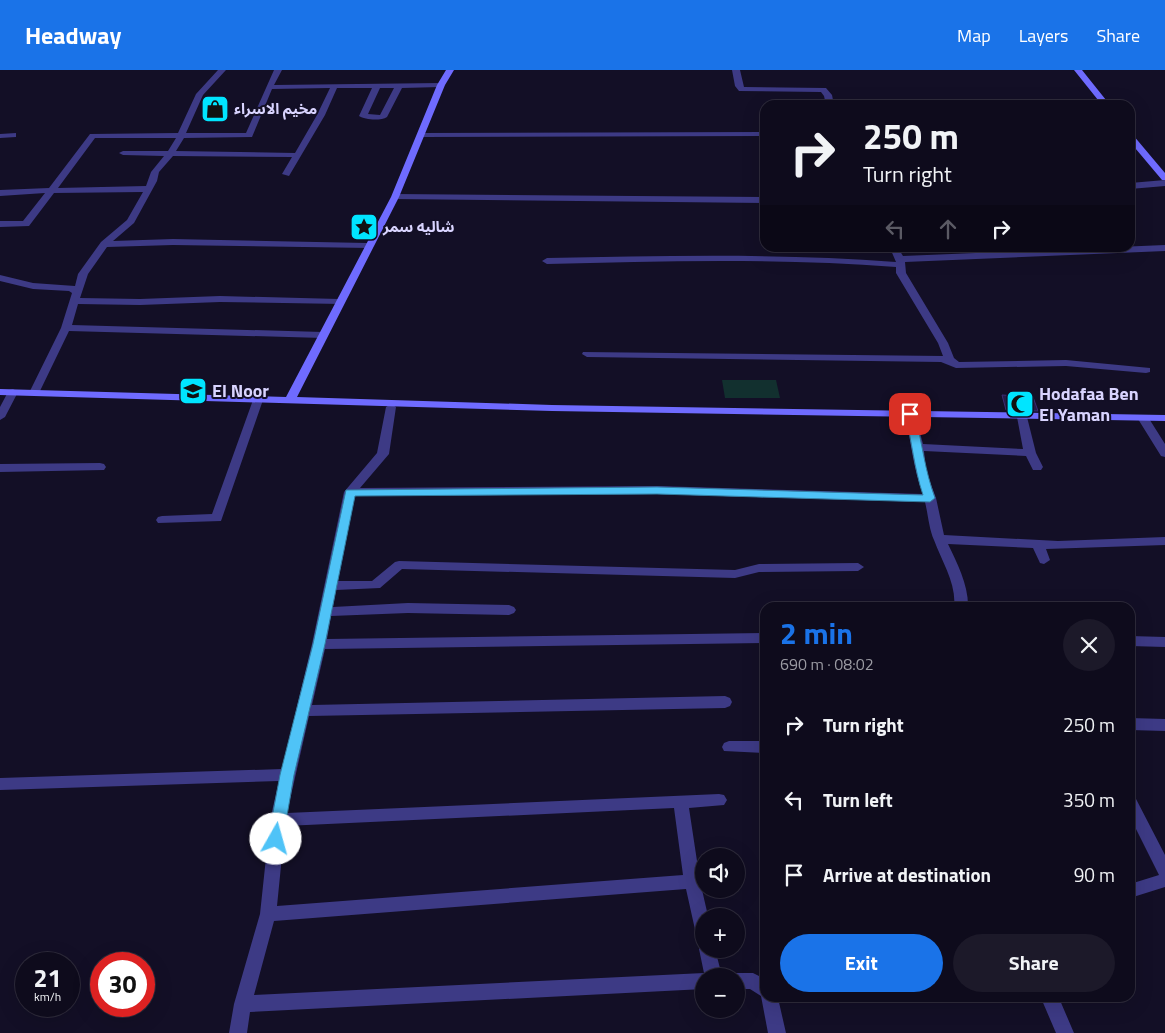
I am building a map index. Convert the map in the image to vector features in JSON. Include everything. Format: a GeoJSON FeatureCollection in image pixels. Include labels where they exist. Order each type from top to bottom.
{"type":"FeatureCollection","features":[{"type":"Feature","properties":{"kind":"street"},"geometry":{"type":"LineString","coordinates":[[34,393],[66,328],[82,274],[104,244],[131,221],[147,189],[153,182],[155,172],[171,153],[181,136],[200,94],[222,70]]}},
{"type":"Feature","properties":{"kind":"street"},"geometry":{"type":"LineString","coordinates":[[0,224],[26,224],[49,191],[93,136],[249,135],[278,70]]}},
{"type":"Feature","properties":{"kind":"street"},"geometry":{"type":"LineString","coordinates":[[290,400],[394,197],[440,85],[450,70]]}},
{"type":"Feature","properties":{"kind":"street"},"geometry":{"type":"LineString","coordinates":[[736,70],[739,86],[742,89],[823,90],[828,95],[829,100]]}},
{"type":"Feature","properties":{"kind":"street"},"geometry":{"type":"LineString","coordinates":[[1078,70],[1102,100]]}},
{"type":"Feature","properties":{"kind":"street"},"geometry":{"type":"LineString","coordinates":[[272,87],[440,85]]}},
{"type":"Feature","properties":{"kind":"street"},"geometry":{"type":"LineString","coordinates":[[377,86],[363,116],[383,116],[399,86]]}},
{"type":"Feature","properties":{"kind":"street"},"geometry":{"type":"LineString","coordinates":[[286,174],[322,114],[334,87]]}},
{"type":"Feature","properties":{"kind":"street"},"geometry":{"type":"LineString","coordinates":[[421,134],[760,134]]}},
{"type":"Feature","properties":{"kind":"street"},"geometry":{"type":"LineString","coordinates":[[0,136],[13,136]]}},
{"type":"Feature","properties":{"kind":"street"},"geometry":{"type":"LineString","coordinates":[[1135,144],[1165,178]]}},
{"type":"Feature","properties":{"kind":"street"},"geometry":{"type":"LineString","coordinates":[[123,153],[296,155]]}},
{"type":"Feature","properties":{"kind":"street"},"geometry":{"type":"LineString","coordinates":[[1135,186],[1165,183]]}},
{"type":"Feature","properties":{"kind":"street"},"geometry":{"type":"LineString","coordinates":[[0,193],[147,189]]}},
{"type":"Feature","properties":{"kind":"street"},"geometry":{"type":"LineString","coordinates":[[394,197],[760,200]]}},
{"type":"Feature","properties":{"kind":"street"},"geometry":{"type":"LineString","coordinates":[[104,244],[173,242],[368,246]]}},
{"type":"Feature","properties":{"kind":"street"},"geometry":{"type":"LineString","coordinates":[[1135,250],[1165,248]]}},
{"type":"Feature","properties":{"kind":"street"},"geometry":{"type":"LineString","coordinates":[[896,252],[900,262],[901,273],[943,343],[949,359],[956,365]]}},
{"type":"Feature","properties":{"kind":"street"},"geometry":{"type":"LineString","coordinates":[[547,261],[635,259],[900,262],[1089,252]]}},
{"type":"Feature","properties":{"kind":"street"},"geometry":{"type":"LineString","coordinates":[[0,278],[33,286],[72,288],[76,297]]}},
{"type":"Feature","properties":{"kind":"street"},"geometry":{"type":"LineString","coordinates":[[76,297],[140,302],[220,299],[339,302]]}},
{"type":"Feature","properties":{"kind":"street"},"geometry":{"type":"LineString","coordinates":[[66,328],[323,335]]}},
{"type":"Feature","properties":{"kind":"street"},"geometry":{"type":"LineString","coordinates":[[587,354],[943,359],[956,365],[1044,365],[1066,363],[1146,370]]}},
{"type":"Feature","properties":{"kind":"street"},"geometry":{"type":"LineString","coordinates":[[0,392],[258,400],[1022,417],[1165,418]]}},
{"type":"Feature","properties":{"kind":"street"},"geometry":{"type":"LineString","coordinates":[[0,418],[13,392]]}},
{"type":"Feature","properties":{"kind":"street"},"geometry":{"type":"LineString","coordinates":[[162,520],[217,518],[258,400]]}},
{"type":"Feature","properties":{"kind":"street"},"geometry":{"type":"LineString","coordinates":[[238,1033],[243,1004],[268,914],[278,820],[319,644],[350,492],[383,454],[391,407]]}},
{"type":"Feature","properties":{"kind":"street"},"geometry":{"type":"LineString","coordinates":[[910,414],[918,447],[920,470],[930,498],[939,539],[950,561],[962,597],[962,602]]}},
{"type":"Feature","properties":{"kind":"street"},"geometry":{"type":"LineString","coordinates":[[1022,417],[1030,453],[1037,467]]}},
{"type":"Feature","properties":{"kind":"street"},"geometry":{"type":"LineString","coordinates":[[1144,419],[1165,453]]}},
{"type":"Feature","properties":{"kind":"street"},"geometry":{"type":"LineString","coordinates":[[918,447],[1030,453]]}},
{"type":"Feature","properties":{"kind":"street"},"geometry":{"type":"LineString","coordinates":[[0,468],[100,467]]}},
{"type":"Feature","properties":{"kind":"street"},"geometry":{"type":"LineString","coordinates":[[350,492],[657,490],[930,498]]}},
{"type":"Feature","properties":{"kind":"street"},"geometry":{"type":"LineString","coordinates":[[939,539],[1038,544],[1134,544],[1165,541]]}},
{"type":"Feature","properties":{"kind":"street"},"geometry":{"type":"LineString","coordinates":[[1038,544],[1044,560]]}},
{"type":"Feature","properties":{"kind":"street"},"geometry":{"type":"LineString","coordinates":[[330,586],[375,585],[399,565],[736,574],[758,568],[858,567]]}},
{"type":"Feature","properties":{"kind":"street"},"geometry":{"type":"LineString","coordinates":[[325,612],[408,608],[509,610]]}},
{"type":"Feature","properties":{"kind":"street"},"geometry":{"type":"LineString","coordinates":[[319,644],[760,638]]}},
{"type":"Feature","properties":{"kind":"street"},"geometry":{"type":"LineString","coordinates":[[1135,641],[1165,642]]}},
{"type":"Feature","properties":{"kind":"street"},"geometry":{"type":"LineString","coordinates":[[302,711],[725,702]]}},
{"type":"Feature","properties":{"kind":"street"},"geometry":{"type":"LineString","coordinates":[[1135,724],[1165,725]]}},
{"type":"Feature","properties":{"kind":"street"},"geometry":{"type":"LineString","coordinates":[[728,747],[760,747]]}},
{"type":"Feature","properties":{"kind":"street"},"geometry":{"type":"LineString","coordinates":[[0,784],[287,775]]}},
{"type":"Feature","properties":{"kind":"street"},"geometry":{"type":"LineString","coordinates":[[278,820],[719,800]]}},
{"type":"Feature","properties":{"kind":"street"},"geometry":{"type":"LineString","coordinates":[[681,803],[692,881],[698,908]]}},
{"type":"Feature","properties":{"kind":"street"},"geometry":{"type":"LineString","coordinates":[[1135,811],[1165,871]]}},
{"type":"Feature","properties":{"kind":"street"},"geometry":{"type":"LineString","coordinates":[[1135,889],[1165,880]]}},
{"type":"Feature","properties":{"kind":"street"},"geometry":{"type":"LineString","coordinates":[[268,914],[692,881]]}},
{"type":"Feature","properties":{"kind":"street"},"geometry":{"type":"LineString","coordinates":[[243,1004],[695,981]]}},
{"type":"Feature","properties":{"kind":"street"},"geometry":{"type":"LineString","coordinates":[[745,981],[753,981],[760,986]]}},
{"type":"Feature","properties":{"kind":"street"},"geometry":{"type":"LineString","coordinates":[[770,1002],[777,1033]]}},
{"type":"Feature","properties":{"kind":"street"},"geometry":{"type":"LineString","coordinates":[[1052,1002],[1065,1033]]}},
{"type":"Feature","properties":{"kind":"green space"},"geometry":{"type":"Polygon","coordinates":[[[722,380],[776,380],[780,398],[725,398],[722,380]]]}},
{"type":"Feature","properties":{"kind":"building","name":"Hodafaa Ben El Yaman"},"geometry":{"type":"Polygon","coordinates":[[[1002,395],[1033,397],[1038,411],[1006,410],[1002,395]]]}},
{"type":"Feature","properties":{"kind":"place","name":"مخيم الاسراء"},"geometry":{"type":"Point","coordinates":[215,109]}},
{"type":"Feature","properties":{"kind":"place","name":"شاليه سمر"},"geometry":{"type":"Point","coordinates":[364,227]}},
{"type":"Feature","properties":{"kind":"place","name":"El Noor"},"geometry":{"type":"Point","coordinates":[193,391]}},
{"type":"Feature","properties":{"kind":"place","name":"Hodafaa Ben El Yaman"},"geometry":{"type":"Point","coordinates":[1020,404]}},
{"type":"Feature","properties":{"kind":"route"},"geometry":{"type":"LineString","coordinates":[[276,839],[287,775],[319,644],[350,492],[657,490],[930,498],[920,470],[918,447],[910,414]]}}]}
